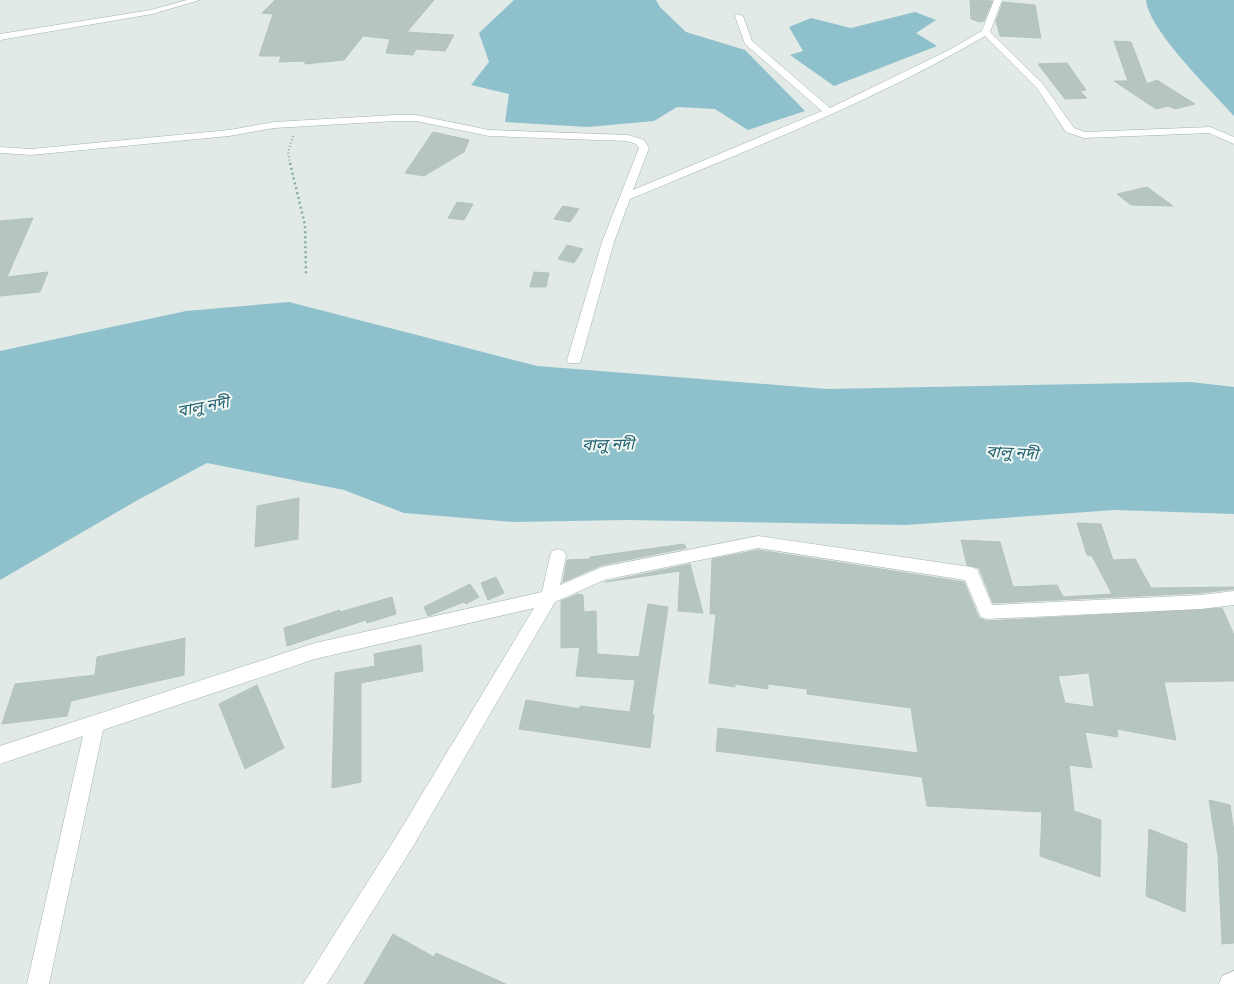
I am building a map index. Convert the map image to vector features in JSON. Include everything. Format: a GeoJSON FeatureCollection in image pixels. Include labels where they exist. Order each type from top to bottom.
{"type":"FeatureCollection","features":[{"type":"Feature","properties":{"kind":"street"},"geometry":{"type":"LineString","coordinates":[[0,37],[152,12],[196,0]]}},
{"type":"Feature","properties":{"kind":"street"},"geometry":{"type":"LineString","coordinates":[[625,197],[829,112],[952,52],[986,32],[998,0]]}},
{"type":"Feature","properties":{"kind":"street"},"geometry":{"type":"LineString","coordinates":[[739,16],[748,42],[829,112]]}},
{"type":"Feature","properties":{"kind":"street"},"geometry":{"type":"LineString","coordinates":[[986,32],[1040,86],[1070,130],[1084,135],[1210,130],[1234,141]]}},
{"type":"Feature","properties":{"kind":"street"},"geometry":{"type":"LineString","coordinates":[[0,150],[31,152],[229,133],[296,123],[416,118],[448,123],[488,133],[628,138],[640,142],[644,148],[608,242],[574,360]]}},
{"type":"Feature","properties":{"kind":"street"},"geometry":{"type":"LineString","coordinates":[[0,755],[315,651],[549,597],[602,574],[758,542],[971,574],[987,612],[1201,602],[1234,598]]}},
{"type":"Feature","properties":{"kind":"street"},"geometry":{"type":"LineString","coordinates":[[314,984],[341,945],[397,853],[549,597],[558,556]]}},
{"type":"Feature","properties":{"kind":"street"},"geometry":{"type":"LineString","coordinates":[[38,984],[95,723]]}},
{"type":"Feature","properties":{"kind":"street"},"geometry":{"type":"LineString","coordinates":[[1230,984],[1234,982]]}},
{"type":"Feature","properties":{"kind":"path"},"geometry":{"type":"LineString","coordinates":[[296,123],[288,152],[293,182],[305,225],[306,275]]}},
{"type":"Feature","properties":{"kind":"water"},"geometry":{"type":"Polygon","coordinates":[[[514,0],[656,0],[660,7],[686,32],[745,50],[805,111],[748,130],[715,109],[677,107],[654,121],[588,127],[505,122],[509,94],[471,85],[489,62],[479,33],[514,0]]]}},
{"type":"Feature","properties":{"kind":"water"},"geometry":{"type":"Polygon","coordinates":[[[1146,0],[1234,0],[1234,116],[1169,44],[1150,13],[1146,0]]]}},
{"type":"Feature","properties":{"kind":"water"},"geometry":{"type":"Polygon","coordinates":[[[915,12],[936,20],[916,33],[937,46],[834,86],[790,55],[803,51],[789,27],[811,18],[851,28],[915,12]]]}},
{"type":"Feature","properties":{"kind":"water","name":"বালু নদী"},"geometry":{"type":"Polygon","coordinates":[[[289,302],[537,366],[827,389],[1191,382],[1234,387],[1234,514],[1115,510],[906,525],[627,520],[513,522],[404,513],[344,490],[207,463],[136,501],[0,580],[0,351],[186,311],[289,302]]]}},
{"type":"Feature","properties":{"kind":"building"},"geometry":{"type":"Polygon","coordinates":[[[275,0],[434,0],[407,32],[454,35],[445,51],[416,49],[413,55],[386,53],[390,39],[363,36],[344,60],[305,64],[305,61],[279,62],[281,56],[259,56],[273,14],[262,13],[275,0]]]}},
{"type":"Feature","properties":{"kind":"building"},"geometry":{"type":"Polygon","coordinates":[[[970,0],[992,1],[984,21],[980,22],[971,19],[970,0]]]}},
{"type":"Feature","properties":{"kind":"building"},"geometry":{"type":"Polygon","coordinates":[[[1003,2],[1035,5],[1041,38],[1000,36],[996,21],[1003,2]]]}},
{"type":"Feature","properties":{"kind":"building"},"geometry":{"type":"Polygon","coordinates":[[[1114,41],[1131,42],[1147,84],[1157,80],[1195,104],[1175,109],[1168,106],[1156,109],[1114,81],[1128,81],[1114,41]]]}},
{"type":"Feature","properties":{"kind":"building"},"geometry":{"type":"Polygon","coordinates":[[[1067,63],[1086,90],[1080,91],[1087,98],[1065,99],[1038,64],[1067,63]]]}},
{"type":"Feature","properties":{"kind":"building"},"geometry":{"type":"Polygon","coordinates":[[[433,132],[469,140],[464,152],[424,176],[405,173],[433,132]]]}},
{"type":"Feature","properties":{"kind":"building"},"geometry":{"type":"Polygon","coordinates":[[[1147,187],[1173,206],[1131,205],[1117,194],[1147,187]]]}},
{"type":"Feature","properties":{"kind":"building"},"geometry":{"type":"Polygon","coordinates":[[[457,202],[473,204],[464,220],[448,218],[457,202]]]}},
{"type":"Feature","properties":{"kind":"building"},"geometry":{"type":"Polygon","coordinates":[[[563,206],[579,209],[570,222],[554,219],[563,206]]]}},
{"type":"Feature","properties":{"kind":"building"},"geometry":{"type":"Polygon","coordinates":[[[33,218],[7,277],[48,272],[40,292],[0,296],[0,221],[33,218]]]}},
{"type":"Feature","properties":{"kind":"building"},"geometry":{"type":"Polygon","coordinates":[[[567,245],[583,249],[574,263],[558,259],[567,245]]]}},
{"type":"Feature","properties":{"kind":"building"},"geometry":{"type":"Polygon","coordinates":[[[534,272],[549,273],[546,287],[530,287],[534,272]]]}},
{"type":"Feature","properties":{"kind":"building"},"geometry":{"type":"Polygon","coordinates":[[[299,498],[298,539],[255,547],[257,506],[299,498]]]}},
{"type":"Feature","properties":{"kind":"building"},"geometry":{"type":"Polygon","coordinates":[[[1077,523],[1101,524],[1113,560],[1135,559],[1151,588],[1234,587],[1234,589],[1201,593],[993,603],[979,568],[967,565],[961,540],[1000,542],[1013,587],[1057,585],[1063,597],[1112,594],[1092,556],[1087,555],[1077,523]]]}},
{"type":"Feature","properties":{"kind":"building"},"geometry":{"type":"Polygon","coordinates":[[[684,544],[686,548],[602,565],[563,582],[567,560],[590,559],[590,557],[684,544]]]}},
{"type":"Feature","properties":{"kind":"building"},"geometry":{"type":"Polygon","coordinates":[[[758,550],[964,582],[979,618],[987,621],[1222,608],[1234,635],[1234,681],[1164,682],[1176,740],[1117,729],[1118,737],[1085,732],[1092,768],[1069,765],[1074,811],[1101,820],[1100,877],[1040,856],[1042,812],[927,806],[922,777],[716,751],[718,728],[918,753],[911,708],[807,694],[807,689],[768,684],[768,689],[735,684],[735,687],[709,683],[716,614],[710,614],[712,559],[758,550]],[[1089,673],[1058,676],[1065,703],[1094,707],[1089,673]]]}},
{"type":"Feature","properties":{"kind":"building"},"geometry":{"type":"Polygon","coordinates":[[[690,564],[703,613],[678,611],[680,571],[605,582],[690,564]]]}},
{"type":"Feature","properties":{"kind":"building"},"geometry":{"type":"Polygon","coordinates":[[[496,577],[504,593],[488,600],[481,583],[496,577]]]}},
{"type":"Feature","properties":{"kind":"building"},"geometry":{"type":"Polygon","coordinates":[[[470,584],[479,597],[466,604],[464,602],[428,616],[424,607],[470,584]]]}},
{"type":"Feature","properties":{"kind":"building"},"geometry":{"type":"Polygon","coordinates":[[[578,594],[583,595],[584,612],[596,611],[597,654],[639,657],[648,604],[668,607],[652,715],[654,715],[650,748],[519,729],[526,700],[580,709],[580,706],[630,712],[635,680],[576,676],[580,647],[561,648],[561,601],[578,594]]]}},
{"type":"Feature","properties":{"kind":"building"},"geometry":{"type":"Polygon","coordinates":[[[392,597],[396,614],[367,623],[366,620],[287,646],[284,628],[340,610],[340,612],[392,597]]]}},
{"type":"Feature","properties":{"kind":"building"},"geometry":{"type":"Polygon","coordinates":[[[185,638],[184,675],[71,701],[67,716],[2,724],[15,684],[95,675],[97,657],[185,638]]]}},
{"type":"Feature","properties":{"kind":"building"},"geometry":{"type":"Polygon","coordinates":[[[421,645],[423,671],[361,683],[361,782],[332,788],[335,673],[375,666],[374,654],[421,645]]]}},
{"type":"Feature","properties":{"kind":"building"},"geometry":{"type":"Polygon","coordinates":[[[257,685],[284,748],[245,769],[219,704],[257,685]]]}},
{"type":"Feature","properties":{"kind":"building"},"geometry":{"type":"Polygon","coordinates":[[[1209,800],[1230,805],[1234,832],[1234,943],[1222,944],[1218,856],[1209,800]]]}},
{"type":"Feature","properties":{"kind":"building"},"geometry":{"type":"Polygon","coordinates":[[[1149,829],[1187,844],[1185,912],[1146,896],[1149,829]]]}},
{"type":"Feature","properties":{"kind":"building"},"geometry":{"type":"Polygon","coordinates":[[[393,934],[434,957],[436,953],[506,984],[364,984],[393,934]]]}}]}
